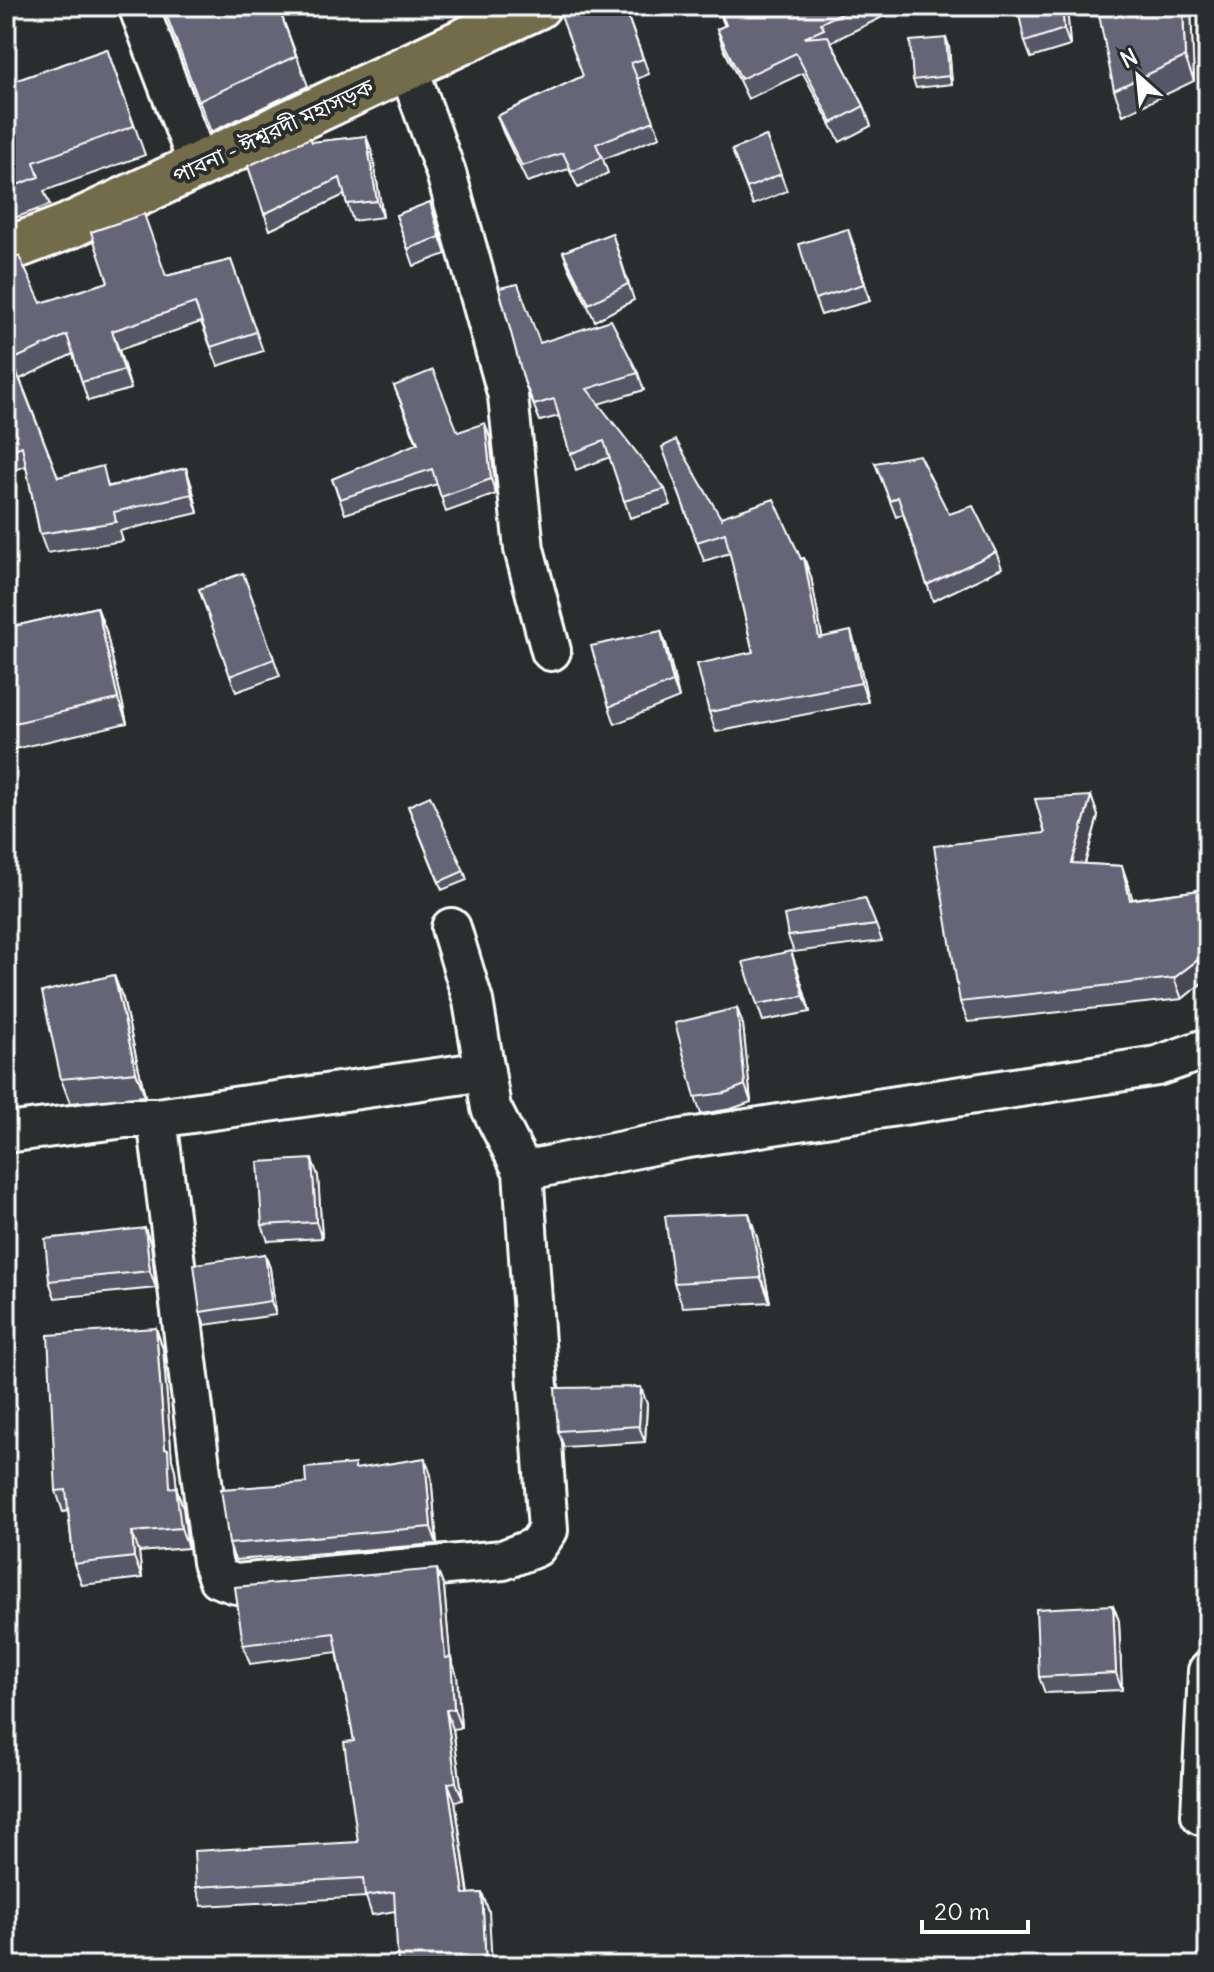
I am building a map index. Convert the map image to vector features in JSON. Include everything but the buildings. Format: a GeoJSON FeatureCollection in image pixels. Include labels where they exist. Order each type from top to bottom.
{"type":"FeatureCollection","features":[{"type":"Feature","properties":{"kind":"main road","name":"পাবনা - ঈশ্বরদী মহাসড়ক"},"geometry":{"type":"LineString","coordinates":[[6,250],[69,226],[538,6]]}},
{"type":"Feature","properties":{"kind":"street"},"geometry":{"type":"LineString","coordinates":[[138,6],[199,166]]}},
{"type":"Feature","properties":{"kind":"street"},"geometry":{"type":"LineString","coordinates":[[408,67],[446,173],[508,396],[524,549],[551,651]]}},
{"type":"Feature","properties":{"kind":"street"},"geometry":{"type":"LineString","coordinates":[[157,1118],[212,1562],[218,1578],[236,1584],[503,1560],[536,1547],[548,1530],[523,1171],[491,1108],[473,1001],[451,928]]}},
{"type":"Feature","properties":{"kind":"street"},"geometry":{"type":"LineString","coordinates":[[523,1171],[682,1139],[1157,1066],[1208,1048]]}},
{"type":"Feature","properties":{"kind":"street"},"geometry":{"type":"LineString","coordinates":[[6,1133],[126,1118],[157,1118],[485,1071]]}},
{"type":"Feature","properties":{"kind":"street"},"geometry":{"type":"LineString","coordinates":[[1201,1815],[1208,1671]]}}]}
